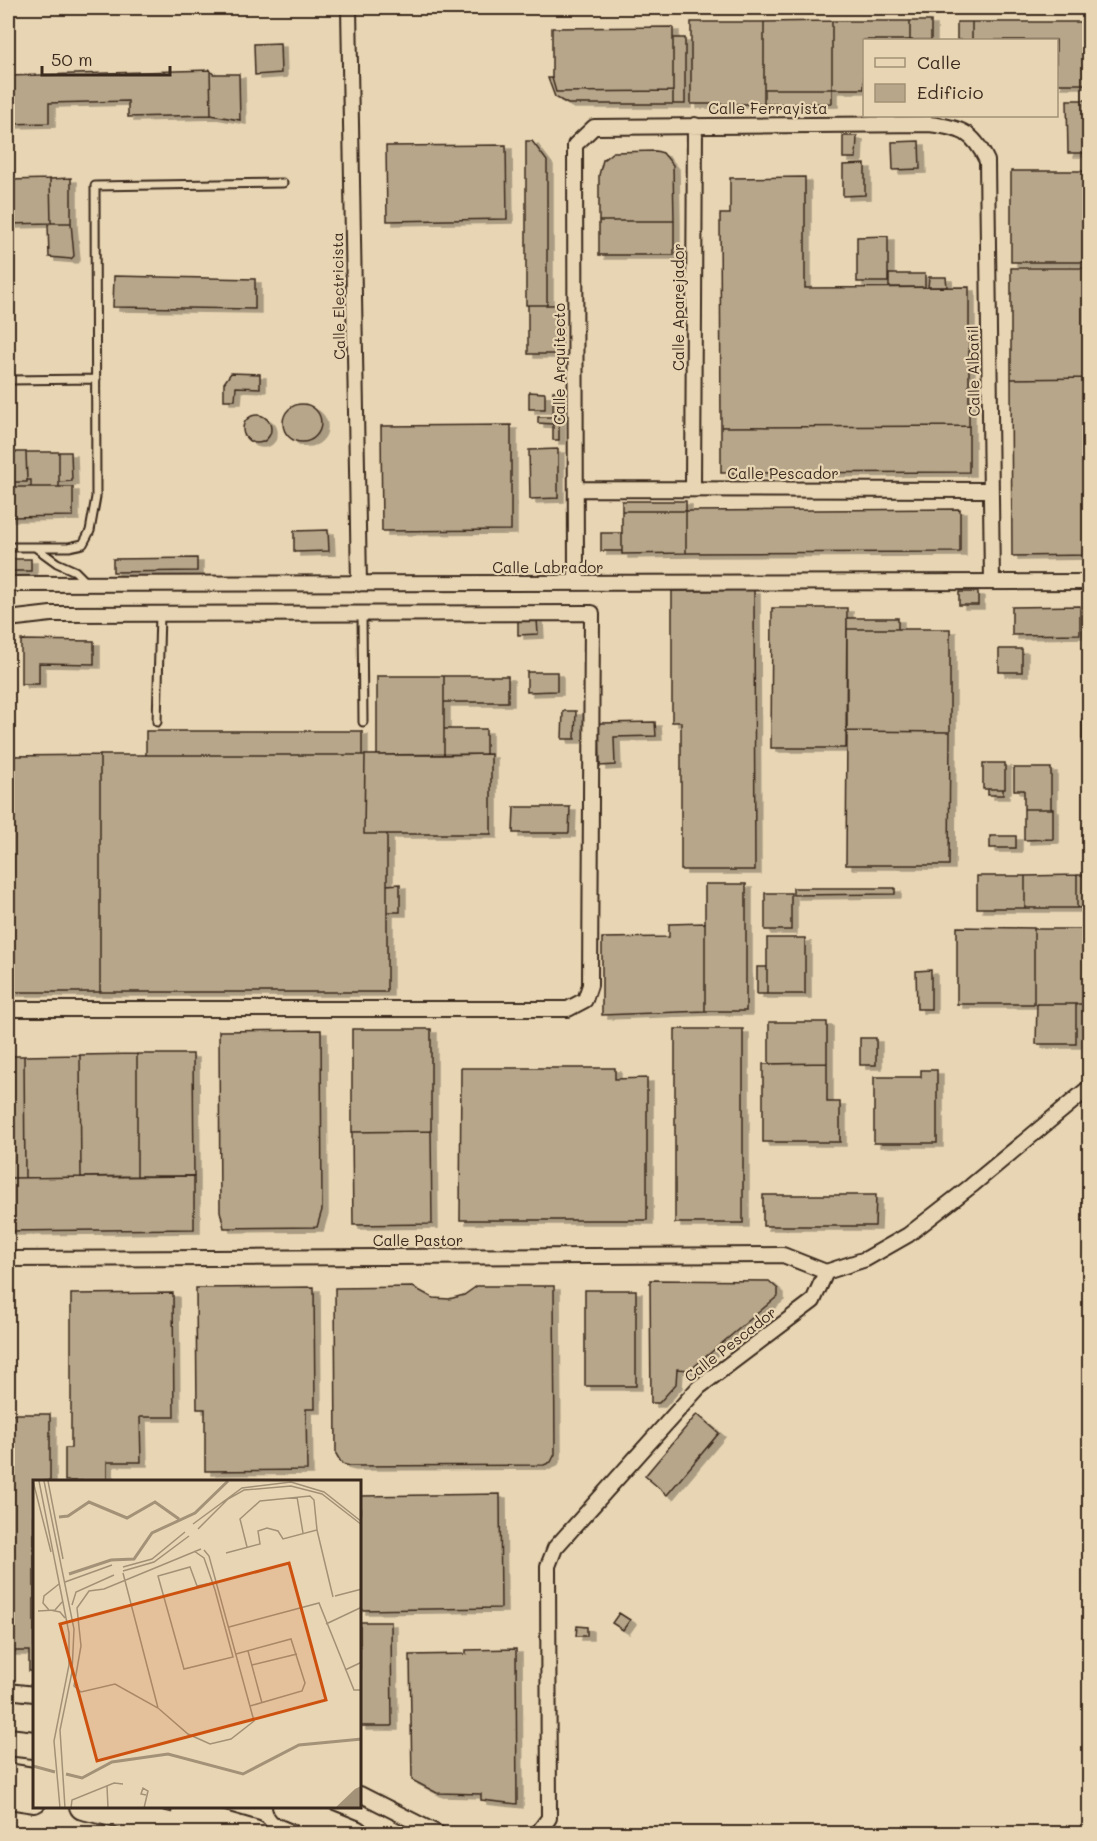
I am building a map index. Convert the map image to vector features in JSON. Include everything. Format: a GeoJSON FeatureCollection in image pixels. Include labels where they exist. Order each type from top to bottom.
{"type":"FeatureCollection","features":[{"type":"Feature","properties":{"kind":"highway"},"geometry":{"type":"LineString","coordinates":[[8,1742],[33,1745]]}},
{"type":"Feature","properties":{"kind":"highway"},"geometry":{"type":"LineString","coordinates":[[8,1777],[33,1781]]}},
{"type":"Feature","properties":{"kind":"highway"},"geometry":{"type":"LineString","coordinates":[[8,1796],[33,1798]]}},
{"type":"Feature","properties":{"kind":"highway"},"geometry":{"type":"LineString","coordinates":[[92,1808],[203,1833]]}},
{"type":"Feature","properties":{"kind":"highway"},"geometry":{"type":"LineString","coordinates":[[163,1808],[254,1833]]}},
{"type":"Feature","properties":{"kind":"highway"},"geometry":{"type":"LineString","coordinates":[[291,1808],[356,1833]]}},
{"type":"Feature","properties":{"kind":"street","name":"Calle Electricista"},"geometry":{"type":"LineString","coordinates":[[349,8],[359,584]]}},
{"type":"Feature","properties":{"kind":"street","name":"Calle Ferrayista"},"geometry":{"type":"LineString","coordinates":[[575,145],[594,128],[929,124],[964,130],[979,144],[987,161]]}},
{"type":"Feature","properties":{"kind":"street","name":"Calle Aparejador"},"geometry":{"type":"LineString","coordinates":[[693,489],[695,125]]}},
{"type":"Feature","properties":{"kind":"street","name":"Calle Arquitecto"},"geometry":{"type":"LineString","coordinates":[[575,145],[576,583]]}},
{"type":"Feature","properties":{"kind":"street","name":"Calle Albañil"},"geometry":{"type":"LineString","coordinates":[[987,161],[992,582]]}},
{"type":"Feature","properties":{"kind":"street","name":"Calle Pescador"},"geometry":{"type":"LineString","coordinates":[[576,489],[990,490]]}},
{"type":"Feature","properties":{"kind":"street","name":"Calle Labrador"},"geometry":{"type":"LineString","coordinates":[[8,584],[1089,582]]}},
{"type":"Feature","properties":{"kind":"street"},"geometry":{"type":"LineString","coordinates":[[8,619],[51,614],[592,613],[590,986],[585,1000],[568,1009],[8,1009]]}},
{"type":"Feature","properties":{"kind":"street"},"geometry":{"type":"LineString","coordinates":[[826,1272],[866,1260],[908,1235],[971,1186],[1089,1087]]}},
{"type":"Feature","properties":{"kind":"street","name":"Calle Pastor"},"geometry":{"type":"LineString","coordinates":[[8,1258],[783,1255],[826,1272]]}},
{"type":"Feature","properties":{"kind":"street","name":"Calle Pescador"},"geometry":{"type":"LineString","coordinates":[[537,1833],[549,1818],[548,1566],[555,1548],[699,1387],[813,1301],[826,1272]]}},
{"type":"Feature","properties":{"kind":"street"},"geometry":{"type":"LineString","coordinates":[[8,1691],[33,1694]]}},
{"type":"Feature","properties":{"kind":"street"},"geometry":{"type":"LineString","coordinates":[[362,1795],[439,1833]]}},
{"type":"Feature","properties":{"kind":"lane"},"geometry":{"type":"LineString","coordinates":[[8,546],[69,547],[83,544],[90,531],[96,497],[95,186],[283,183]]}},
{"type":"Feature","properties":{"kind":"lane"},"geometry":{"type":"LineString","coordinates":[[8,380],[96,379]]}},
{"type":"Feature","properties":{"kind":"lane"},"geometry":{"type":"LineString","coordinates":[[35,547],[57,563],[75,570],[88,584]]}},
{"type":"Feature","properties":{"kind":"lane"},"geometry":{"type":"LineString","coordinates":[[157,722],[160,614]]}},
{"type":"Feature","properties":{"kind":"lane"},"geometry":{"type":"LineString","coordinates":[[362,614],[363,722]]}},
{"type":"Feature","properties":{"kind":"building"},"geometry":{"type":"Polygon","coordinates":[[[1090,8],[1090,10],[954,9],[1090,8]]]}},
{"type":"Feature","properties":{"kind":"building"},"geometry":{"type":"Polygon","coordinates":[[[832,21],[910,21],[910,39],[863,39],[863,89],[832,89],[832,21]]]}},
{"type":"Feature","properties":{"kind":"building"},"geometry":{"type":"Polygon","coordinates":[[[832,21],[832,89],[764,89],[764,22],[832,21]]]}},
{"type":"Feature","properties":{"kind":"building"},"geometry":{"type":"Polygon","coordinates":[[[910,21],[931,21],[931,39],[910,39],[910,21]]]}},
{"type":"Feature","properties":{"kind":"building"},"geometry":{"type":"Polygon","coordinates":[[[691,22],[764,22],[764,104],[691,104],[691,22]]]}},
{"type":"Feature","properties":{"kind":"building"},"geometry":{"type":"Polygon","coordinates":[[[957,22],[972,22],[972,39],[957,39],[957,22]]]}},
{"type":"Feature","properties":{"kind":"building"},"geometry":{"type":"Polygon","coordinates":[[[972,22],[1090,22],[1090,84],[1058,84],[1058,39],[972,39],[972,22]]]}},
{"type":"Feature","properties":{"kind":"building"},"geometry":{"type":"Polygon","coordinates":[[[673,27],[673,91],[556,92],[552,78],[552,28],[673,27]]]}},
{"type":"Feature","properties":{"kind":"building"},"geometry":{"type":"Polygon","coordinates":[[[673,38],[685,38],[685,104],[673,104],[673,38]]]}},
{"type":"Feature","properties":{"kind":"building"},"geometry":{"type":"Polygon","coordinates":[[[280,43],[281,73],[255,75],[254,44],[280,43]]]}},
{"type":"Feature","properties":{"kind":"building"},"geometry":{"type":"Polygon","coordinates":[[[210,70],[213,74],[239,74],[240,120],[211,115],[210,70]]]}},
{"type":"Feature","properties":{"kind":"building"},"geometry":{"type":"Polygon","coordinates":[[[210,70],[211,115],[128,117],[128,101],[49,103],[49,123],[8,124],[8,76],[210,70]]]}},
{"type":"Feature","properties":{"kind":"building"},"geometry":{"type":"Polygon","coordinates":[[[548,78],[552,78],[556,92],[673,91],[673,104],[568,104],[555,97],[548,78]]]}},
{"type":"Feature","properties":{"kind":"building"},"geometry":{"type":"Polygon","coordinates":[[[764,89],[832,89],[832,103],[764,104],[764,89]]]}},
{"type":"Feature","properties":{"kind":"building"},"geometry":{"type":"Polygon","coordinates":[[[1067,100],[1090,100],[1090,153],[1068,153],[1067,100]]]}},
{"type":"Feature","properties":{"kind":"building"},"geometry":{"type":"Polygon","coordinates":[[[843,136],[857,136],[856,158],[843,158],[843,136]]]}},
{"type":"Feature","properties":{"kind":"building"},"geometry":{"type":"Polygon","coordinates":[[[526,141],[532,141],[547,161],[547,305],[526,305],[526,141]]]}},
{"type":"Feature","properties":{"kind":"building"},"geometry":{"type":"Polygon","coordinates":[[[919,141],[920,169],[893,170],[892,142],[919,141]]]}},
{"type":"Feature","properties":{"kind":"building"},"geometry":{"type":"Polygon","coordinates":[[[506,145],[507,219],[387,221],[386,146],[506,145]]]}},
{"type":"Feature","properties":{"kind":"building"},"geometry":{"type":"Polygon","coordinates":[[[656,151],[663,153],[673,165],[674,221],[599,221],[599,175],[603,160],[613,152],[656,151]]]}},
{"type":"Feature","properties":{"kind":"building"},"geometry":{"type":"Polygon","coordinates":[[[865,164],[865,195],[843,196],[843,165],[865,164]]]}},
{"type":"Feature","properties":{"kind":"building"},"geometry":{"type":"Polygon","coordinates":[[[1011,171],[1090,171],[1090,262],[1011,262],[1011,171]]]}},
{"type":"Feature","properties":{"kind":"building"},"geometry":{"type":"Polygon","coordinates":[[[805,177],[805,288],[969,287],[969,426],[721,427],[720,214],[730,214],[730,178],[805,177]]]}},
{"type":"Feature","properties":{"kind":"building"},"geometry":{"type":"Polygon","coordinates":[[[71,178],[71,223],[51,223],[50,179],[71,178]]]}},
{"type":"Feature","properties":{"kind":"building"},"geometry":{"type":"Polygon","coordinates":[[[50,179],[51,223],[8,224],[8,180],[50,179]]]}},
{"type":"Feature","properties":{"kind":"building"},"geometry":{"type":"Polygon","coordinates":[[[599,221],[674,221],[674,255],[599,255],[599,221]]]}},
{"type":"Feature","properties":{"kind":"building"},"geometry":{"type":"Polygon","coordinates":[[[71,223],[74,256],[71,259],[49,257],[48,224],[71,223]]]}},
{"type":"Feature","properties":{"kind":"building"},"geometry":{"type":"Polygon","coordinates":[[[888,236],[888,282],[857,282],[857,237],[888,236]]]}},
{"type":"Feature","properties":{"kind":"building"},"geometry":{"type":"Polygon","coordinates":[[[1011,268],[1090,268],[1090,378],[1011,379],[1011,268]]]}},
{"type":"Feature","properties":{"kind":"building"},"geometry":{"type":"Polygon","coordinates":[[[889,274],[925,274],[925,287],[889,287],[889,274]]]}},
{"type":"Feature","properties":{"kind":"building"},"geometry":{"type":"Polygon","coordinates":[[[114,276],[255,279],[255,309],[113,307],[114,276]]]}},
{"type":"Feature","properties":{"kind":"building"},"geometry":{"type":"Polygon","coordinates":[[[929,277],[946,277],[947,287],[928,287],[929,277]]]}},
{"type":"Feature","properties":{"kind":"building"},"geometry":{"type":"Polygon","coordinates":[[[528,305],[557,305],[557,354],[528,354],[528,305]]]}},
{"type":"Feature","properties":{"kind":"building"},"geometry":{"type":"Polygon","coordinates":[[[231,373],[260,374],[260,388],[236,387],[235,400],[224,400],[224,383],[231,373]]]}},
{"type":"Feature","properties":{"kind":"building"},"geometry":{"type":"Polygon","coordinates":[[[1090,378],[1090,555],[1012,556],[1011,379],[1090,378]]]}},
{"type":"Feature","properties":{"kind":"building"},"geometry":{"type":"Polygon","coordinates":[[[553,391],[559,391],[559,440],[553,440],[553,424],[538,423],[538,417],[553,417],[553,391]]]}},
{"type":"Feature","properties":{"kind":"building"},"geometry":{"type":"Polygon","coordinates":[[[529,392],[545,393],[545,409],[529,409],[529,392]]]}},
{"type":"Feature","properties":{"kind":"building"},"geometry":{"type":"Polygon","coordinates":[[[302,404],[315,410],[321,423],[315,436],[302,442],[289,436],[283,423],[289,410],[302,404]]]}},
{"type":"Feature","properties":{"kind":"building"},"geometry":{"type":"Polygon","coordinates":[[[257,415],[267,419],[271,429],[267,439],[257,443],[247,439],[243,429],[247,419],[257,415]]]}},
{"type":"Feature","properties":{"kind":"building"},"geometry":{"type":"Polygon","coordinates":[[[511,425],[511,530],[382,531],[381,426],[511,425]]]}},
{"type":"Feature","properties":{"kind":"building"},"geometry":{"type":"Polygon","coordinates":[[[969,426],[969,472],[721,473],[721,427],[969,426]]]}},
{"type":"Feature","properties":{"kind":"building"},"geometry":{"type":"Polygon","coordinates":[[[558,449],[558,498],[530,499],[529,450],[558,449]]]}},
{"type":"Feature","properties":{"kind":"building"},"geometry":{"type":"Polygon","coordinates":[[[8,452],[26,452],[27,482],[8,482],[8,452]]]}},
{"type":"Feature","properties":{"kind":"building"},"geometry":{"type":"Polygon","coordinates":[[[26,452],[59,452],[59,487],[31,487],[31,480],[27,480],[26,452]]]}},
{"type":"Feature","properties":{"kind":"building"},"geometry":{"type":"Polygon","coordinates":[[[59,452],[71,452],[72,481],[59,482],[59,452]]]}},
{"type":"Feature","properties":{"kind":"building"},"geometry":{"type":"Polygon","coordinates":[[[8,487],[73,487],[73,516],[8,517],[8,487]]]}},
{"type":"Feature","properties":{"kind":"building"},"geometry":{"type":"Polygon","coordinates":[[[622,501],[686,501],[686,511],[622,511],[622,501]]]}},
{"type":"Feature","properties":{"kind":"building"},"geometry":{"type":"Polygon","coordinates":[[[960,509],[960,552],[686,553],[686,511],[960,509]]]}},
{"type":"Feature","properties":{"kind":"building"},"geometry":{"type":"Polygon","coordinates":[[[622,511],[686,511],[686,553],[622,554],[622,511]]]}},
{"type":"Feature","properties":{"kind":"building"},"geometry":{"type":"Polygon","coordinates":[[[328,530],[329,551],[294,552],[294,531],[328,530]]]}},
{"type":"Feature","properties":{"kind":"building"},"geometry":{"type":"Polygon","coordinates":[[[601,533],[622,533],[622,551],[601,551],[601,533]]]}},
{"type":"Feature","properties":{"kind":"building"},"geometry":{"type":"Polygon","coordinates":[[[197,558],[197,571],[113,572],[113,559],[197,558]]]}},
{"type":"Feature","properties":{"kind":"building"},"geometry":{"type":"Polygon","coordinates":[[[8,559],[31,559],[31,571],[8,571],[8,559]]]}},
{"type":"Feature","properties":{"kind":"building"},"geometry":{"type":"Polygon","coordinates":[[[754,590],[755,870],[681,870],[681,722],[672,722],[672,591],[754,590]]]}},
{"type":"Feature","properties":{"kind":"building"},"geometry":{"type":"Polygon","coordinates":[[[959,592],[978,592],[978,605],[959,605],[959,592]]]}},
{"type":"Feature","properties":{"kind":"building"},"geometry":{"type":"Polygon","coordinates":[[[1080,606],[1080,634],[1012,635],[1012,607],[1080,606]]]}},
{"type":"Feature","properties":{"kind":"building"},"geometry":{"type":"Polygon","coordinates":[[[772,608],[847,608],[846,748],[771,748],[772,608]]]}},
{"type":"Feature","properties":{"kind":"building"},"geometry":{"type":"Polygon","coordinates":[[[847,618],[898,618],[898,629],[847,629],[847,618]]]}},
{"type":"Feature","properties":{"kind":"building"},"geometry":{"type":"Polygon","coordinates":[[[537,619],[538,634],[518,635],[518,620],[537,619]]]}},
{"type":"Feature","properties":{"kind":"building"},"geometry":{"type":"Polygon","coordinates":[[[847,629],[950,629],[950,732],[847,731],[847,629]]]}},
{"type":"Feature","properties":{"kind":"building"},"geometry":{"type":"Polygon","coordinates":[[[21,640],[94,641],[94,664],[39,663],[39,684],[21,684],[21,640]]]}},
{"type":"Feature","properties":{"kind":"building"},"geometry":{"type":"Polygon","coordinates":[[[999,649],[1022,649],[1022,672],[999,672],[999,649]]]}},
{"type":"Feature","properties":{"kind":"building"},"geometry":{"type":"Polygon","coordinates":[[[527,672],[557,672],[557,691],[527,692],[527,672]]]}},
{"type":"Feature","properties":{"kind":"building"},"geometry":{"type":"Polygon","coordinates":[[[377,676],[444,676],[444,755],[377,755],[377,676]]]}},
{"type":"Feature","properties":{"kind":"building"},"geometry":{"type":"Polygon","coordinates":[[[444,676],[508,676],[508,702],[444,702],[444,676]]]}},
{"type":"Feature","properties":{"kind":"building"},"geometry":{"type":"Polygon","coordinates":[[[563,711],[576,711],[575,739],[562,739],[563,711]]]}},
{"type":"Feature","properties":{"kind":"building"},"geometry":{"type":"Polygon","coordinates":[[[1082,719],[1090,719],[1090,739],[1082,739],[1082,719]]]}},
{"type":"Feature","properties":{"kind":"building"},"geometry":{"type":"Polygon","coordinates":[[[655,722],[656,736],[614,737],[615,765],[600,766],[599,723],[655,722]]]}},
{"type":"Feature","properties":{"kind":"building"},"geometry":{"type":"Polygon","coordinates":[[[444,729],[486,729],[486,754],[444,755],[444,729]]]}},
{"type":"Feature","properties":{"kind":"building"},"geometry":{"type":"Polygon","coordinates":[[[146,731],[362,731],[362,755],[146,755],[146,731]]]}},
{"type":"Feature","properties":{"kind":"building"},"geometry":{"type":"Polygon","coordinates":[[[847,731],[950,732],[949,865],[846,865],[847,731]]]}},
{"type":"Feature","properties":{"kind":"building"},"geometry":{"type":"Polygon","coordinates":[[[491,754],[491,834],[364,834],[365,755],[491,754]]]}},
{"type":"Feature","properties":{"kind":"building"},"geometry":{"type":"Polygon","coordinates":[[[100,755],[100,992],[8,992],[8,756],[100,755]]]}},
{"type":"Feature","properties":{"kind":"building"},"geometry":{"type":"Polygon","coordinates":[[[100,755],[365,755],[364,834],[387,834],[387,992],[100,992],[100,755]]]}},
{"type":"Feature","properties":{"kind":"building"},"geometry":{"type":"Polygon","coordinates":[[[983,763],[1005,763],[1005,789],[983,789],[983,763]]]}},
{"type":"Feature","properties":{"kind":"building"},"geometry":{"type":"Polygon","coordinates":[[[1014,768],[1051,768],[1051,809],[1024,809],[1024,790],[1014,790],[1014,768]]]}},
{"type":"Feature","properties":{"kind":"building"},"geometry":{"type":"Polygon","coordinates":[[[988,789],[1003,789],[1003,795],[988,795],[988,789]]]}},
{"type":"Feature","properties":{"kind":"building"},"geometry":{"type":"Polygon","coordinates":[[[514,807],[570,807],[569,833],[513,833],[514,807]]]}},
{"type":"Feature","properties":{"kind":"building"},"geometry":{"type":"Polygon","coordinates":[[[1024,809],[1053,809],[1053,839],[1024,840],[1024,809]]]}},
{"type":"Feature","properties":{"kind":"building"},"geometry":{"type":"Polygon","coordinates":[[[990,836],[1016,836],[1016,848],[990,848],[990,836]]]}},
{"type":"Feature","properties":{"kind":"building"},"geometry":{"type":"Polygon","coordinates":[[[1077,875],[1090,875],[1090,907],[1077,908],[1077,875]]]}},
{"type":"Feature","properties":{"kind":"building"},"geometry":{"type":"Polygon","coordinates":[[[1077,875],[1077,908],[1025,908],[1025,876],[1077,875]]]}},
{"type":"Feature","properties":{"kind":"building"},"geometry":{"type":"Polygon","coordinates":[[[977,876],[1025,876],[1025,908],[977,908],[977,876]]]}},
{"type":"Feature","properties":{"kind":"building"},"geometry":{"type":"Polygon","coordinates":[[[400,884],[400,912],[387,912],[387,885],[400,884]]]}},
{"type":"Feature","properties":{"kind":"building"},"geometry":{"type":"Polygon","coordinates":[[[705,884],[746,884],[746,1011],[705,1011],[705,884]]]}},
{"type":"Feature","properties":{"kind":"building"},"geometry":{"type":"Polygon","coordinates":[[[793,888],[895,888],[895,894],[793,895],[793,888]]]}},
{"type":"Feature","properties":{"kind":"building"},"geometry":{"type":"Polygon","coordinates":[[[765,893],[791,893],[791,930],[765,930],[765,893]]]}},
{"type":"Feature","properties":{"kind":"building"},"geometry":{"type":"Polygon","coordinates":[[[705,923],[705,1011],[602,1015],[602,938],[669,937],[669,924],[705,923]]]}},
{"type":"Feature","properties":{"kind":"building"},"geometry":{"type":"Polygon","coordinates":[[[957,927],[1034,928],[1034,1004],[957,1004],[957,927]]]}},
{"type":"Feature","properties":{"kind":"building"},"geometry":{"type":"Polygon","coordinates":[[[1034,929],[1090,929],[1090,1004],[1034,1004],[1034,929]]]}},
{"type":"Feature","properties":{"kind":"building"},"geometry":{"type":"Polygon","coordinates":[[[767,938],[805,938],[805,994],[767,994],[767,938]]]}},
{"type":"Feature","properties":{"kind":"building"},"geometry":{"type":"Polygon","coordinates":[[[757,967],[767,967],[767,994],[757,994],[757,967]]]}},
{"type":"Feature","properties":{"kind":"building"},"geometry":{"type":"Polygon","coordinates":[[[931,970],[931,1009],[917,1009],[916,971],[931,970]]]}},
{"type":"Feature","properties":{"kind":"building"},"geometry":{"type":"Polygon","coordinates":[[[1037,1004],[1076,1004],[1076,1044],[1036,1044],[1037,1004]]]}},
{"type":"Feature","properties":{"kind":"building"},"geometry":{"type":"Polygon","coordinates":[[[769,1022],[827,1022],[827,1063],[769,1064],[769,1022]]]}},
{"type":"Feature","properties":{"kind":"building"},"geometry":{"type":"Polygon","coordinates":[[[352,1029],[431,1029],[431,1131],[352,1132],[352,1029]]]}},
{"type":"Feature","properties":{"kind":"building"},"geometry":{"type":"Polygon","coordinates":[[[675,1029],[743,1029],[743,1223],[675,1223],[675,1029]]]}},
{"type":"Feature","properties":{"kind":"building"},"geometry":{"type":"Polygon","coordinates":[[[321,1030],[322,1210],[317,1227],[224,1228],[220,1211],[219,1031],[321,1030]]]}},
{"type":"Feature","properties":{"kind":"building"},"geometry":{"type":"Polygon","coordinates":[[[860,1038],[876,1038],[876,1065],[860,1065],[860,1038]]]}},
{"type":"Feature","properties":{"kind":"building"},"geometry":{"type":"Polygon","coordinates":[[[137,1054],[137,1176],[81,1177],[80,1055],[137,1054]]]}},
{"type":"Feature","properties":{"kind":"building"},"geometry":{"type":"Polygon","coordinates":[[[137,1054],[193,1054],[194,1176],[137,1176],[137,1054]]]}},
{"type":"Feature","properties":{"kind":"building"},"geometry":{"type":"Polygon","coordinates":[[[80,1055],[81,1177],[25,1178],[24,1056],[80,1055]]]}},
{"type":"Feature","properties":{"kind":"building"},"geometry":{"type":"Polygon","coordinates":[[[8,1056],[24,1056],[25,1178],[8,1178],[8,1056]]]}},
{"type":"Feature","properties":{"kind":"building"},"geometry":{"type":"Polygon","coordinates":[[[827,1063],[827,1102],[840,1102],[840,1142],[763,1142],[763,1064],[827,1063]]]}},
{"type":"Feature","properties":{"kind":"building"},"geometry":{"type":"Polygon","coordinates":[[[461,1068],[615,1068],[615,1079],[647,1078],[647,1220],[460,1220],[461,1068]]]}},
{"type":"Feature","properties":{"kind":"building"},"geometry":{"type":"Polygon","coordinates":[[[921,1070],[937,1070],[937,1143],[874,1143],[874,1077],[921,1077],[921,1070]]]}},
{"type":"Feature","properties":{"kind":"building"},"geometry":{"type":"Polygon","coordinates":[[[431,1131],[432,1224],[353,1225],[352,1132],[431,1131]]]}},
{"type":"Feature","properties":{"kind":"building"},"geometry":{"type":"Polygon","coordinates":[[[194,1176],[194,1229],[8,1231],[8,1178],[194,1176]]]}},
{"type":"Feature","properties":{"kind":"building"},"geometry":{"type":"Polygon","coordinates":[[[763,1195],[876,1195],[875,1226],[763,1226],[763,1195]]]}},
{"type":"Feature","properties":{"kind":"building"},"geometry":{"type":"Polygon","coordinates":[[[650,1280],[769,1281],[778,1289],[778,1296],[690,1370],[677,1369],[676,1384],[659,1403],[651,1403],[650,1280]]]}},
{"type":"Feature","properties":{"kind":"building"},"geometry":{"type":"Polygon","coordinates":[[[477,1286],[554,1286],[555,1454],[551,1462],[544,1465],[350,1466],[342,1464],[336,1454],[335,1288],[413,1287],[433,1298],[449,1299],[464,1295],[477,1286]]]}},
{"type":"Feature","properties":{"kind":"building"},"geometry":{"type":"Polygon","coordinates":[[[314,1287],[315,1409],[306,1409],[307,1470],[205,1471],[205,1409],[197,1409],[196,1288],[314,1287]]]}},
{"type":"Feature","properties":{"kind":"building"},"geometry":{"type":"Polygon","coordinates":[[[585,1290],[636,1290],[636,1386],[585,1386],[585,1290]]]}},
{"type":"Feature","properties":{"kind":"building"},"geometry":{"type":"Polygon","coordinates":[[[173,1293],[174,1417],[140,1417],[141,1462],[107,1462],[107,1480],[65,1480],[65,1448],[71,1448],[71,1294],[173,1293]]]}},
{"type":"Feature","properties":{"kind":"building"},"geometry":{"type":"Polygon","coordinates":[[[8,1414],[50,1414],[50,1480],[33,1480],[33,1671],[29,1671],[29,1651],[8,1651],[8,1414]]]}},
{"type":"Feature","properties":{"kind":"building"},"geometry":{"type":"Polygon","coordinates":[[[697,1414],[719,1433],[667,1495],[645,1476],[697,1414]]]}},
{"type":"Feature","properties":{"kind":"building"},"geometry":{"type":"Polygon","coordinates":[[[500,1494],[501,1608],[362,1610],[362,1496],[500,1494]]]}},
{"type":"Feature","properties":{"kind":"building"},"geometry":{"type":"Polygon","coordinates":[[[619,1613],[630,1620],[623,1630],[612,1623],[619,1613]]]}},
{"type":"Feature","properties":{"kind":"building"},"geometry":{"type":"Polygon","coordinates":[[[362,1622],[391,1622],[392,1726],[362,1726],[362,1622]]]}},
{"type":"Feature","properties":{"kind":"building"},"geometry":{"type":"Polygon","coordinates":[[[577,1626],[587,1627],[587,1636],[576,1636],[577,1626]]]}},
{"type":"Feature","properties":{"kind":"building"},"geometry":{"type":"Polygon","coordinates":[[[516,1649],[517,1804],[481,1800],[481,1794],[437,1793],[412,1780],[410,1655],[466,1654],[466,1650],[516,1649]]]}}]}
